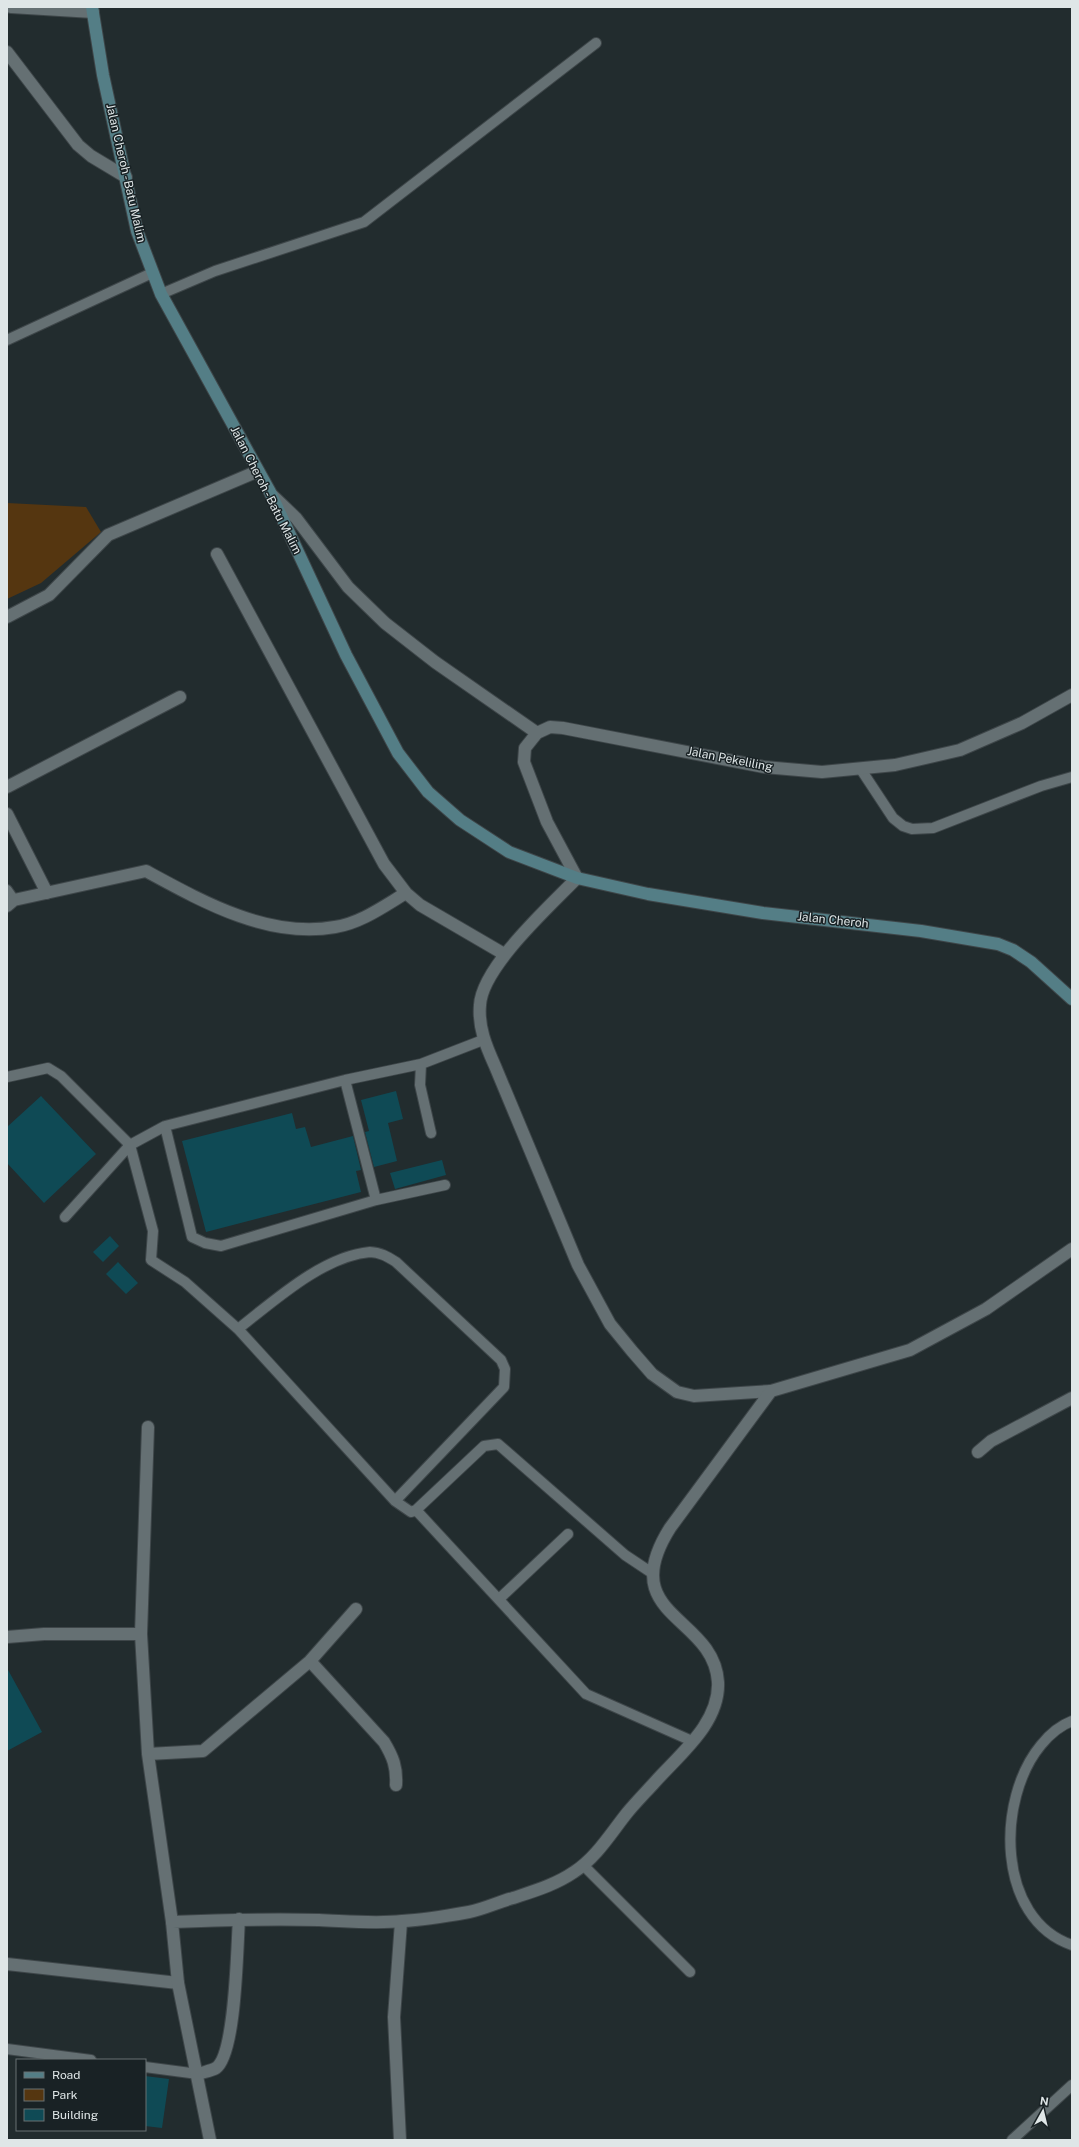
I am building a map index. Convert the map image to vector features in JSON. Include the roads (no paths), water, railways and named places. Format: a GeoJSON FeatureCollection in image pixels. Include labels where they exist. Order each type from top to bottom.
{"type":"FeatureCollection","features":[{"type":"Feature","properties":{"kind":"main road","name":"Jalan Cheroh - Batu Malim"},"geometry":{"type":"LineString","coordinates":[[92,10],[103,75],[137,231],[152,273],[161,294],[270,492],[346,655],[394,746],[428,792],[460,820],[509,852],[577,878]]}},
{"type":"Feature","properties":{"kind":"main road","name":"Jalan Cheroh"},"geometry":{"type":"LineString","coordinates":[[577,878],[648,894],[763,913],[920,931],[998,944],[1013,950],[1031,962],[1072,999]]}},
{"type":"Feature","properties":{"kind":"street"},"geometry":{"type":"LineString","coordinates":[[10,7],[92,10]]}},
{"type":"Feature","properties":{"kind":"street"},"geometry":{"type":"LineString","coordinates":[[7,52],[78,145],[91,156],[126,177]]}},
{"type":"Feature","properties":{"kind":"street"},"geometry":{"type":"LineString","coordinates":[[7,617],[49,595],[108,535],[258,470]]}},
{"type":"Feature","properties":{"kind":"street"},"geometry":{"type":"LineString","coordinates":[[270,492],[296,518],[348,587],[385,623],[435,662],[537,733],[525,748],[524,762],[547,822],[577,878],[504,954],[481,999],[480,1005],[483,1040],[496,1066],[578,1264],[610,1324],[652,1374],[677,1392],[694,1396],[771,1391],[910,1350],[986,1308],[1072,1249]]}},
{"type":"Feature","properties":{"kind":"street"},"geometry":{"type":"LineString","coordinates":[[217,554],[384,864],[406,893],[420,904],[504,954]]}},
{"type":"Feature","properties":{"kind":"street","name":"Jalan Pekeliling"},"geometry":{"type":"LineString","coordinates":[[537,733],[550,727],[563,728],[764,767],[822,772],[895,765],[960,750],[1022,724],[1072,695]]}},
{"type":"Feature","properties":{"kind":"street"},"geometry":{"type":"LineString","coordinates":[[7,787],[180,697]]}},
{"type":"Feature","properties":{"kind":"street"},"geometry":{"type":"LineString","coordinates":[[7,814],[47,893]]}},
{"type":"Feature","properties":{"kind":"street"},"geometry":{"type":"LineString","coordinates":[[11,903],[47,893],[146,871],[210,904],[265,924],[280,928],[303,929],[336,927],[370,915],[406,893]]}},
{"type":"Feature","properties":{"kind":"street"},"geometry":{"type":"LineString","coordinates":[[172,1922],[239,1919],[401,1922],[470,1912],[549,1886],[576,1871],[583,1865],[600,1848],[628,1813],[704,1727],[715,1707],[718,1692],[718,1679],[707,1650],[665,1608],[655,1591],[652,1573],[654,1557],[658,1546],[670,1528],[771,1391]]}},
{"type":"Feature","properties":{"kind":"street"},"geometry":{"type":"LineString","coordinates":[[978,1452],[991,1441],[1072,1398]]}},
{"type":"Feature","properties":{"kind":"street"},"geometry":{"type":"LineString","coordinates":[[148,1427],[142,1634],[148,1754],[172,1922],[178,1983],[198,2074],[210,2140]]}},
{"type":"Feature","properties":{"kind":"street"},"geometry":{"type":"LineString","coordinates":[[148,1754],[203,1751],[310,1661],[356,1609]]}},
{"type":"Feature","properties":{"kind":"street"},"geometry":{"type":"LineString","coordinates":[[7,1637],[44,1634],[142,1634]]}},
{"type":"Feature","properties":{"kind":"street"},"geometry":{"type":"LineString","coordinates":[[310,1661],[384,1742],[394,1757],[397,1770],[396,1785]]}},
{"type":"Feature","properties":{"kind":"street"},"geometry":{"type":"LineString","coordinates":[[198,2074],[216,2068],[223,2057],[228,2042],[232,2021],[239,1919]]}},
{"type":"Feature","properties":{"kind":"street"},"geometry":{"type":"LineString","coordinates":[[400,2140],[394,2017],[401,1922]]}},
{"type":"Feature","properties":{"kind":"street"},"geometry":{"type":"LineString","coordinates":[[7,1964],[178,1983]]}},
{"type":"Feature","properties":{"kind":"lane"},"geometry":{"type":"LineString","coordinates":[[161,294],[215,271],[364,222],[596,43]]}},
{"type":"Feature","properties":{"kind":"lane"},"geometry":{"type":"LineString","coordinates":[[7,340],[152,273]]}},
{"type":"Feature","properties":{"kind":"lane"},"geometry":{"type":"LineString","coordinates":[[860,768],[893,818],[903,826],[912,829],[933,828],[1041,786],[1072,778]]}},
{"type":"Feature","properties":{"kind":"lane"},"geometry":{"type":"LineString","coordinates":[[7,890],[11,903]]}},
{"type":"Feature","properties":{"kind":"lane"},"geometry":{"type":"LineString","coordinates":[[65,1217],[130,1145],[165,1126],[346,1080],[421,1064],[483,1040]]}},
{"type":"Feature","properties":{"kind":"lane"},"geometry":{"type":"LineString","coordinates":[[421,1064],[420,1085],[431,1133]]}},
{"type":"Feature","properties":{"kind":"lane"},"geometry":{"type":"LineString","coordinates":[[7,1077],[48,1068],[61,1076],[130,1145],[153,1231],[151,1260],[185,1282],[238,1329],[395,1501],[406,1510],[411,1512],[416,1510],[484,1446],[498,1444],[625,1555],[652,1573]]}},
{"type":"Feature","properties":{"kind":"lane"},"geometry":{"type":"LineString","coordinates":[[346,1080],[376,1200]]}},
{"type":"Feature","properties":{"kind":"lane"},"geometry":{"type":"LineString","coordinates":[[165,1126],[192,1237],[205,1243],[221,1246],[376,1200],[445,1185]]}},
{"type":"Feature","properties":{"kind":"lane"},"geometry":{"type":"LineString","coordinates":[[238,1329],[306,1276],[345,1259],[370,1252],[381,1254],[396,1262],[501,1360],[505,1369],[504,1387],[395,1501]]}},
{"type":"Feature","properties":{"kind":"lane"},"geometry":{"type":"LineString","coordinates":[[416,1510],[586,1694],[692,1741]]}},
{"type":"Feature","properties":{"kind":"lane"},"geometry":{"type":"LineString","coordinates":[[499,1599],[568,1534]]}},
{"type":"Feature","properties":{"kind":"lane"},"geometry":{"type":"LineString","coordinates":[[1072,1722],[1051,1734],[1032,1756],[1023,1773],[1012,1808],[1009,1840],[1015,1876],[1034,1919],[1048,1934],[1072,1945]]}},
{"type":"Feature","properties":{"kind":"lane"},"geometry":{"type":"LineString","coordinates":[[583,1865],[690,1972]]}},
{"type":"Feature","properties":{"kind":"lane"},"geometry":{"type":"LineString","coordinates":[[7,2049],[83,2059]]}},
{"type":"Feature","properties":{"kind":"lane"},"geometry":{"type":"LineString","coordinates":[[146,2067],[198,2074]]}},
{"type":"Feature","properties":{"kind":"lane"},"geometry":{"type":"LineString","coordinates":[[1012,2140],[1072,2085]]}}]}
